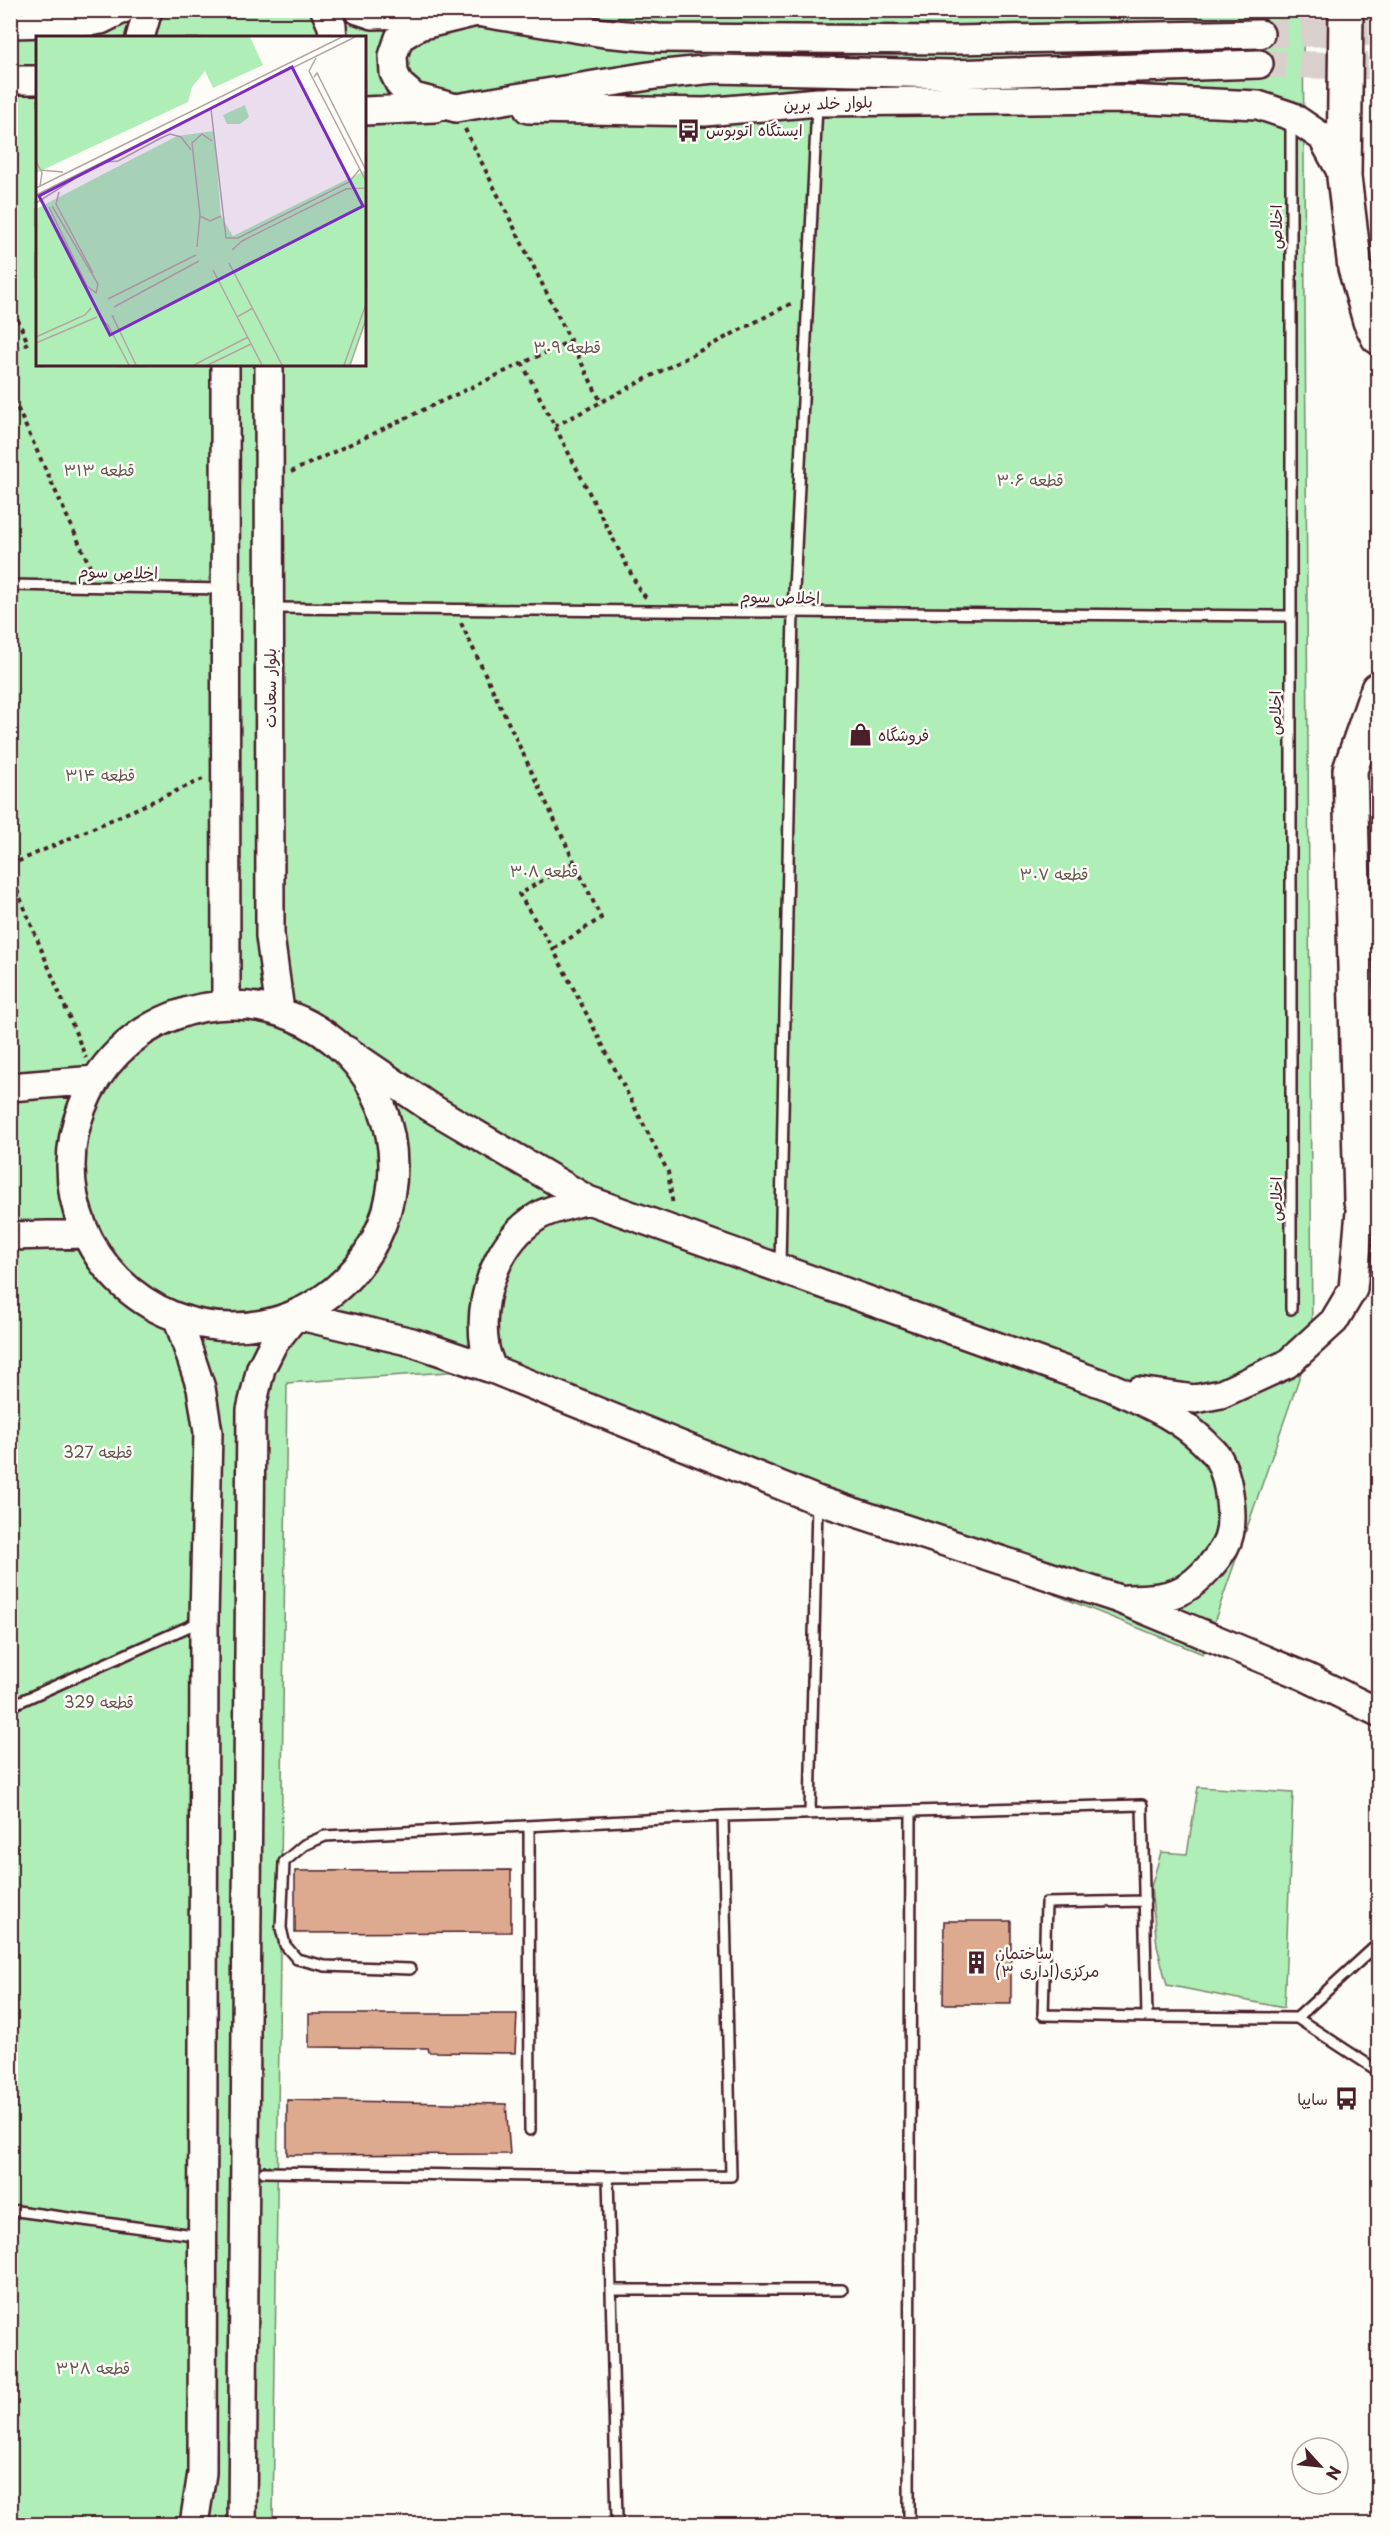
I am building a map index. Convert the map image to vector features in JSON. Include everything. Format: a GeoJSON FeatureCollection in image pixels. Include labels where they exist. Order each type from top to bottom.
{"type":"FeatureCollection","features":[{"type":"Feature","properties":{"kind":"highway"},"geometry":{"type":"LineString","coordinates":[[1346,10],[1344,177],[1356,268],[1370,321],[1378,337]]}},
{"type":"Feature","properties":{"kind":"highway"},"geometry":{"type":"LineString","coordinates":[[1360,1201],[1350,770],[1378,689]]}},
{"type":"Feature","properties":{"kind":"street"},"geometry":{"type":"LineString","coordinates":[[10,24],[89,22],[107,18],[121,10]]}},
{"type":"Feature","properties":{"kind":"street"},"geometry":{"type":"LineString","coordinates":[[141,36],[148,10]]}},
{"type":"Feature","properties":{"kind":"street"},"geometry":{"type":"LineString","coordinates":[[325,10],[332,26],[333,36]]}},
{"type":"Feature","properties":{"kind":"street"},"geometry":{"type":"LineString","coordinates":[[358,10],[373,15],[534,10]]}},
{"type":"Feature","properties":{"kind":"street"},"geometry":{"type":"LineString","coordinates":[[1259,64],[952,74],[714,69],[655,75],[456,108],[414,97],[400,85],[394,73],[393,56],[399,38],[419,26],[477,12],[604,33],[658,38],[954,40],[1260,34]]}},
{"type":"Feature","properties":{"kind":"street"},"geometry":{"type":"LineString","coordinates":[[10,80],[36,80]]}},
{"type":"Feature","properties":{"kind":"street","name":"بلوار خلد برین"},"geometry":{"type":"LineString","coordinates":[[366,111],[456,108],[705,112],[818,102],[1126,99],[1258,105],[1291,116],[1322,137],[1344,177]]}},
{"type":"Feature","properties":{"kind":"street"},"geometry":{"type":"LineString","coordinates":[[225,366],[226,1004]]}},
{"type":"Feature","properties":{"kind":"street","name":"بلوار سعادت"},"geometry":{"type":"LineString","coordinates":[[269,366],[270,936],[280,1011]]}},
{"type":"Feature","properties":{"kind":"street"},"geometry":{"type":"LineString","coordinates":[[346,1050],[377,1093],[393,1143],[392,1196],[373,1245],[340,1287],[296,1315],[258,1326],[220,1328],[178,1319],[140,1299],[108,1270],[86,1234],[73,1196],[71,1156],[79,1117],[96,1080],[130,1041],[175,1015],[226,1004],[254,1005],[280,1011],[316,1027],[428,1106],[588,1200],[1110,1387],[1162,1411],[1190,1429],[1217,1456],[1228,1487],[1231,1515],[1226,1544],[1207,1568],[1184,1589],[1158,1598],[1119,1599]]}},
{"type":"Feature","properties":{"kind":"street"},"geometry":{"type":"LineString","coordinates":[[10,1087],[96,1080]]}},
{"type":"Feature","properties":{"kind":"street"},"geometry":{"type":"LineString","coordinates":[[492,1369],[485,1347],[484,1314],[487,1289],[500,1258],[523,1227],[542,1214],[588,1200]]}},
{"type":"Feature","properties":{"kind":"street"},"geometry":{"type":"LineString","coordinates":[[1110,1387],[1196,1399],[1221,1394],[1287,1364],[1334,1321],[1353,1289],[1360,1201]]}},
{"type":"Feature","properties":{"kind":"street"},"geometry":{"type":"LineString","coordinates":[[10,1236],[86,1234]]}},
{"type":"Feature","properties":{"kind":"street"},"geometry":{"type":"LineString","coordinates":[[296,1315],[412,1342],[492,1369],[817,1500],[1119,1599],[1306,1677],[1378,1712]]}},
{"type":"Feature","properties":{"kind":"street"},"geometry":{"type":"LineString","coordinates":[[242,2524],[251,1410],[261,1368],[273,1344],[296,1315]]}},
{"type":"Feature","properties":{"kind":"street"},"geometry":{"type":"LineString","coordinates":[[178,1319],[201,1388],[208,1432],[204,1620],[202,2473],[194,2524]]}},
{"type":"Feature","properties":{"kind":"lane"},"geometry":{"type":"LineString","coordinates":[[780,1269],[793,612],[818,102]]}},
{"type":"Feature","properties":{"kind":"lane","name":"اخلاص"},"geometry":{"type":"LineString","coordinates":[[1291,116],[1291,1309]]}},
{"type":"Feature","properties":{"kind":"lane","name":"اخلاص سوم"},"geometry":{"type":"LineString","coordinates":[[10,585],[226,589]]}},
{"type":"Feature","properties":{"kind":"lane","name":"اخلاص سوم"},"geometry":{"type":"LineString","coordinates":[[270,608],[1290,616]]}},
{"type":"Feature","properties":{"kind":"lane"},"geometry":{"type":"LineString","coordinates":[[810,1814],[817,1500]]}},
{"type":"Feature","properties":{"kind":"lane"},"geometry":{"type":"LineString","coordinates":[[10,1706],[204,1620]]}},
{"type":"Feature","properties":{"kind":"lane"},"geometry":{"type":"LineString","coordinates":[[410,1969],[325,1966],[297,1959],[285,1945],[281,1928],[284,1862],[304,1845],[325,1836],[723,1816],[1142,1805],[1147,2017]]}},
{"type":"Feature","properties":{"kind":"lane"},"geometry":{"type":"LineString","coordinates":[[909,2515],[911,1811]]}},
{"type":"Feature","properties":{"kind":"lane"},"geometry":{"type":"LineString","coordinates":[[264,2172],[608,2177],[731,2176],[723,1816]]}},
{"type":"Feature","properties":{"kind":"lane"},"geometry":{"type":"LineString","coordinates":[[529,1826],[530,2130]]}},
{"type":"Feature","properties":{"kind":"lane"},"geometry":{"type":"LineString","coordinates":[[1145,1901],[1046,1904],[1043,2014],[1297,2018],[1378,2071]]}},
{"type":"Feature","properties":{"kind":"lane"},"geometry":{"type":"LineString","coordinates":[[1297,2018],[1378,1944]]}},
{"type":"Feature","properties":{"kind":"lane"},"geometry":{"type":"LineString","coordinates":[[608,2177],[617,2519]]}},
{"type":"Feature","properties":{"kind":"lane"},"geometry":{"type":"LineString","coordinates":[[10,2210],[204,2236]]}},
{"type":"Feature","properties":{"kind":"lane"},"geometry":{"type":"LineString","coordinates":[[610,2290],[842,2290]]}},
{"type":"Feature","properties":{"kind":"path"},"geometry":{"type":"LineString","coordinates":[[456,108],[601,402]]}},
{"type":"Feature","properties":{"kind":"path"},"geometry":{"type":"LineString","coordinates":[[555,426],[810,293]]}},
{"type":"Feature","properties":{"kind":"path"},"geometry":{"type":"LineString","coordinates":[[10,302],[28,343],[10,353]]}},
{"type":"Feature","properties":{"kind":"path"},"geometry":{"type":"LineString","coordinates":[[269,486],[278,477],[570,340]]}},
{"type":"Feature","properties":{"kind":"path"},"geometry":{"type":"LineString","coordinates":[[522,363],[639,589],[657,611]]}},
{"type":"Feature","properties":{"kind":"path"},"geometry":{"type":"LineString","coordinates":[[10,392],[99,587]]}},
{"type":"Feature","properties":{"kind":"path"},"geometry":{"type":"LineString","coordinates":[[454,609],[601,918],[553,949]]}},
{"type":"Feature","properties":{"kind":"path"},"geometry":{"type":"LineString","coordinates":[[10,865],[226,769]]}},
{"type":"Feature","properties":{"kind":"path"},"geometry":{"type":"LineString","coordinates":[[10,780],[15,789],[10,840]]}},
{"type":"Feature","properties":{"kind":"path"},"geometry":{"type":"LineString","coordinates":[[574,862],[519,894],[553,949],[668,1172],[676,1231]]}},
{"type":"Feature","properties":{"kind":"path"},"geometry":{"type":"LineString","coordinates":[[10,873],[96,1080]]}},
{"type":"Feature","properties":{"kind":"green space"},"geometry":{"type":"Polygon","coordinates":[[[11,11],[1303,11],[1312,1341],[1203,1654],[492,1369],[287,1383],[273,2524],[11,2524],[11,11]]]}},
{"type":"Feature","properties":{"kind":"green space"},"geometry":{"type":"Polygon","coordinates":[[[1198,1787],[1293,1793],[1284,2008],[1167,1985],[1157,1946],[1151,1887],[1161,1852],[1187,1854],[1198,1787]]]}},
{"type":"Feature","properties":{"kind":"building"},"geometry":{"type":"Polygon","coordinates":[[[511,1870],[511,1932],[295,1933],[295,1871],[511,1870]]]}},
{"type":"Feature","properties":{"kind":"building","name":"ساختمان مرکزی(اداری ۳)"},"geometry":{"type":"Polygon","coordinates":[[[944,1921],[1011,1921],[1011,2004],[943,2004],[944,1921]]]}},
{"type":"Feature","properties":{"kind":"building"},"geometry":{"type":"Polygon","coordinates":[[[309,2014],[517,2014],[515,2053],[429,2052],[428,2048],[309,2047],[309,2014]]]}},
{"type":"Feature","properties":{"kind":"building"},"geometry":{"type":"Polygon","coordinates":[[[287,2100],[506,2104],[510,2154],[287,2155],[287,2100]]]}},
{"type":"Feature","properties":{"kind":"tunnel"},"geometry":{"type":"LineString","coordinates":[[1260,34],[1378,32]]}},
{"type":"Feature","properties":{"kind":"tunnel"},"geometry":{"type":"LineString","coordinates":[[1259,64],[1378,66]]}},
{"type":"Feature","properties":{"kind":"place","name":"ایستگاه اتوبوس"},"geometry":{"type":"Point","coordinates":[688,130]}},
{"type":"Feature","properties":{"kind":"place","name":"فروشگاه"},"geometry":{"type":"Point","coordinates":[860,735]}},
{"type":"Feature","properties":{"kind":"place","name":"ساختمان مرکزی(اداری ۳)"},"geometry":{"type":"Point","coordinates":[977,1962]}},
{"type":"Feature","properties":{"kind":"place","name":"سایپا"},"geometry":{"type":"Point","coordinates":[1346,2099]}},
{"type":"Feature","properties":{"kind":"park label","name":"قطعه ۳۰۹"},"geometry":{"type":"Point","coordinates":[567,347]}},
{"type":"Feature","properties":{"kind":"park label","name":"قطعه ۳۱۳"},"geometry":{"type":"Point","coordinates":[99,470]}},
{"type":"Feature","properties":{"kind":"park label","name":"قطعه ۳۰۶"},"geometry":{"type":"Point","coordinates":[1030,480]}},
{"type":"Feature","properties":{"kind":"park label","name":"قطعه ۳۱۴"},"geometry":{"type":"Point","coordinates":[100,775]}},
{"type":"Feature","properties":{"kind":"park label","name":"قطعه ۳۰۸"},"geometry":{"type":"Point","coordinates":[544,871]}},
{"type":"Feature","properties":{"kind":"park label","name":"قطعه ۳۰۷"},"geometry":{"type":"Point","coordinates":[1054,874]}},
{"type":"Feature","properties":{"kind":"park label","name":"قطعه 327"},"geometry":{"type":"Point","coordinates":[98,1452]}},
{"type":"Feature","properties":{"kind":"park label","name":"قطعه 329"},"geometry":{"type":"Point","coordinates":[99,1702]}},
{"type":"Feature","properties":{"kind":"park label","name":"قطعه ۳۲۸"},"geometry":{"type":"Point","coordinates":[93,2368]}}]}
